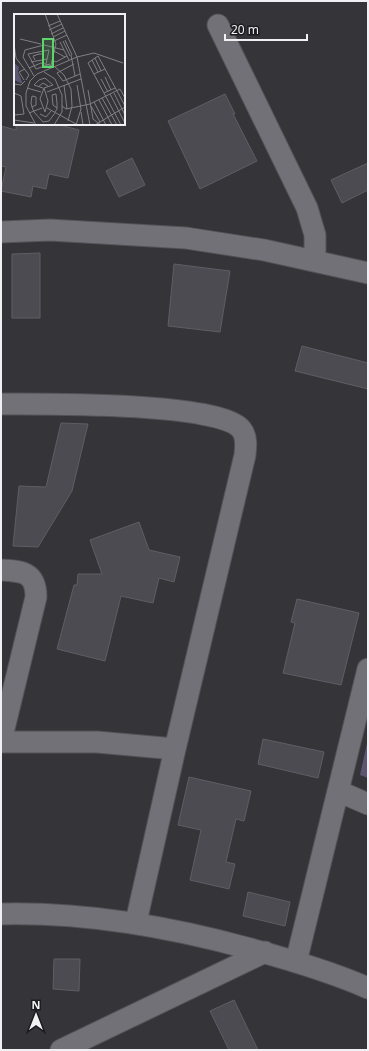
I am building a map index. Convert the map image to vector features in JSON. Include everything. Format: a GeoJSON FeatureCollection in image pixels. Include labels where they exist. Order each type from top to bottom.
{"type":"FeatureCollection","features":[{"type":"Feature","properties":{"kind":"street"},"geometry":{"type":"LineString","coordinates":[[218,25],[307,208],[315,235],[315,261]]}},
{"type":"Feature","properties":{"kind":"street"},"geometry":{"type":"LineString","coordinates":[[1,218],[50,230]]}},
{"type":"Feature","properties":{"kind":"street"},"geometry":{"type":"LineString","coordinates":[[1,232],[50,230],[186,238],[249,248],[368,273]]}},
{"type":"Feature","properties":{"kind":"street"},"geometry":{"type":"LineString","coordinates":[[1,404],[118,406],[192,412],[221,418],[232,422],[241,428],[245,437],[245,455],[175,749],[136,922]]}},
{"type":"Feature","properties":{"kind":"street"},"geometry":{"type":"LineString","coordinates":[[1,570],[16,571],[27,574],[33,580],[36,588],[36,597],[1,741],[97,742],[175,749]]}},
{"type":"Feature","properties":{"kind":"street"},"geometry":{"type":"LineString","coordinates":[[296,962],[368,669]]}},
{"type":"Feature","properties":{"kind":"street"},"geometry":{"type":"LineString","coordinates":[[338,791],[368,804]]}},
{"type":"Feature","properties":{"kind":"street"},"geometry":{"type":"LineString","coordinates":[[1,914],[57,915],[136,922],[189,933],[265,952],[368,988]]}},
{"type":"Feature","properties":{"kind":"street"},"geometry":{"type":"LineString","coordinates":[[61,1050],[265,952]]}},
{"type":"Feature","properties":{"kind":"shaded area"},"geometry":{"type":"Polygon","coordinates":[[[368,739],[368,778],[360,775],[368,739]]]}},
{"type":"Feature","properties":{"kind":"building"},"geometry":{"type":"Polygon","coordinates":[[[225,94],[235,114],[233,114],[257,161],[200,189],[168,121],[225,94]]]}},
{"type":"Feature","properties":{"kind":"building"},"geometry":{"type":"Polygon","coordinates":[[[16,125],[60,125],[79,130],[68,178],[49,174],[46,189],[33,186],[31,197],[1,191],[6,167],[1,166],[1,126],[16,130],[16,125]]]}},
{"type":"Feature","properties":{"kind":"building"},"geometry":{"type":"Polygon","coordinates":[[[132,158],[145,185],[119,197],[106,171],[132,158]]]}},
{"type":"Feature","properties":{"kind":"building"},"geometry":{"type":"Polygon","coordinates":[[[368,163],[368,190],[342,203],[331,180],[368,163]]]}},
{"type":"Feature","properties":{"kind":"building"},"geometry":{"type":"Polygon","coordinates":[[[40,253],[40,318],[12,318],[12,254],[40,253]]]}},
{"type":"Feature","properties":{"kind":"building"},"geometry":{"type":"Polygon","coordinates":[[[174,264],[230,271],[220,332],[168,326],[174,264]]]}},
{"type":"Feature","properties":{"kind":"building"},"geometry":{"type":"Polygon","coordinates":[[[302,346],[368,363],[368,389],[295,371],[302,346]]]}},
{"type":"Feature","properties":{"kind":"building"},"geometry":{"type":"Polygon","coordinates":[[[61,423],[88,424],[72,491],[38,547],[13,546],[19,486],[46,487],[61,423]]]}},
{"type":"Feature","properties":{"kind":"building"},"geometry":{"type":"Polygon","coordinates":[[[139,522],[149,550],[180,557],[174,582],[159,578],[153,603],[121,596],[105,661],[57,649],[74,585],[77,585],[78,574],[102,574],[90,540],[139,522]]]}},
{"type":"Feature","properties":{"kind":"building"},"geometry":{"type":"Polygon","coordinates":[[[297,599],[359,613],[341,685],[283,673],[295,623],[291,622],[297,599]]]}},
{"type":"Feature","properties":{"kind":"building"},"geometry":{"type":"Polygon","coordinates":[[[263,739],[324,752],[318,778],[258,764],[263,739]]]}},
{"type":"Feature","properties":{"kind":"building"},"geometry":{"type":"Polygon","coordinates":[[[189,777],[251,791],[244,821],[236,819],[226,862],[235,864],[229,889],[190,880],[201,830],[178,825],[189,777]]]}},
{"type":"Feature","properties":{"kind":"building"},"geometry":{"type":"Polygon","coordinates":[[[248,892],[290,902],[285,926],[243,916],[248,892]]]}},
{"type":"Feature","properties":{"kind":"building"},"geometry":{"type":"Polygon","coordinates":[[[54,959],[80,959],[79,991],[53,989],[54,959]]]}},
{"type":"Feature","properties":{"kind":"building"},"geometry":{"type":"Polygon","coordinates":[[[234,1000],[258,1050],[229,1050],[210,1011],[234,1000]]]}}]}
